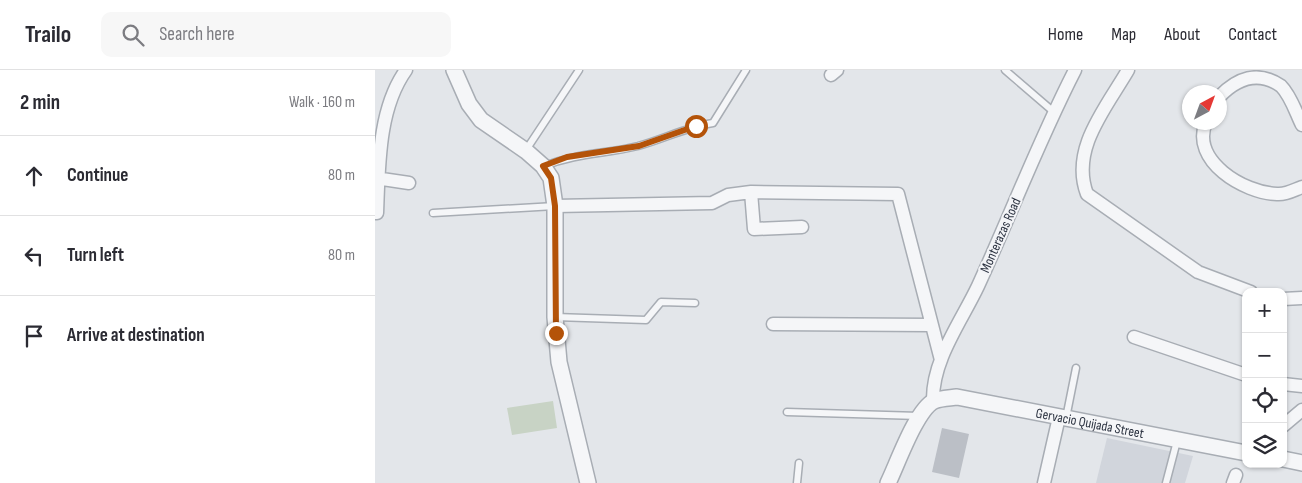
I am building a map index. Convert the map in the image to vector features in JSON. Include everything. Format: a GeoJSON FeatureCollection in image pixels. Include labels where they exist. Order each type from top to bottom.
{"type":"FeatureCollection","features":[{"type":"Feature","properties":{"kind":"street"},"geometry":{"type":"LineString","coordinates":[[375,213],[380,118],[395,86],[406,70]]}},
{"type":"Feature","properties":{"kind":"street"},"geometry":{"type":"LineString","coordinates":[[454,70],[469,104],[481,120],[526,151],[543,166],[551,178],[555,206],[555,317],[559,362],[588,483]]}},
{"type":"Feature","properties":{"kind":"street","name":"Monterazas Road"},"geometry":{"type":"LineString","coordinates":[[933,401],[933,385],[941,360],[977,286],[1075,70]]}},
{"type":"Feature","properties":{"kind":"street"},"geometry":{"type":"LineString","coordinates":[[1128,70],[1084,147],[1082,180],[1087,194],[1198,272],[1242,289]]}},
{"type":"Feature","properties":{"kind":"street"},"geometry":{"type":"LineString","coordinates":[[1227,89],[1235,81],[1249,75],[1266,77],[1281,86],[1302,125]]}},
{"type":"Feature","properties":{"kind":"street"},"geometry":{"type":"LineString","coordinates":[[1205,130],[1203,139],[1208,156],[1217,168],[1227,175],[1252,188],[1277,194],[1286,194],[1302,187]]}},
{"type":"Feature","properties":{"kind":"street"},"geometry":{"type":"LineString","coordinates":[[377,178],[409,184]]}},
{"type":"Feature","properties":{"kind":"street"},"geometry":{"type":"LineString","coordinates":[[555,206],[712,203],[728,196],[751,192],[898,194],[941,360]]}},
{"type":"Feature","properties":{"kind":"street"},"geometry":{"type":"LineString","coordinates":[[751,192],[754,229],[802,227]]}},
{"type":"Feature","properties":{"kind":"street"},"geometry":{"type":"LineString","coordinates":[[1287,300],[1302,298]]}},
{"type":"Feature","properties":{"kind":"street"},"geometry":{"type":"LineString","coordinates":[[773,324],[931,325]]}},
{"type":"Feature","properties":{"kind":"street"},"geometry":{"type":"LineString","coordinates":[[1134,337],[1242,374]]}},
{"type":"Feature","properties":{"kind":"street"},"geometry":{"type":"LineString","coordinates":[[1287,384],[1302,386]]}},
{"type":"Feature","properties":{"kind":"street","name":"Gervacio Quijada Street"},"geometry":{"type":"LineString","coordinates":[[933,401],[957,397],[1242,452]]}},
{"type":"Feature","properties":{"kind":"street"},"geometry":{"type":"LineString","coordinates":[[888,483],[909,436],[933,401]]}},
{"type":"Feature","properties":{"kind":"street"},"geometry":{"type":"LineString","coordinates":[[1287,423],[1302,410]]}},
{"type":"Feature","properties":{"kind":"street"},"geometry":{"type":"LineString","coordinates":[[1044,483],[1063,417]]}},
{"type":"Feature","properties":{"kind":"street"},"geometry":{"type":"LineString","coordinates":[[1287,460],[1302,463]]}},
{"type":"Feature","properties":{"kind":"lane"},"geometry":{"type":"LineString","coordinates":[[526,151],[579,70]]}},
{"type":"Feature","properties":{"kind":"lane"},"geometry":{"type":"LineString","coordinates":[[543,166],[567,157],[639,146],[678,131],[713,123],[746,70]]}},
{"type":"Feature","properties":{"kind":"lane"},"geometry":{"type":"LineString","coordinates":[[1005,70],[1055,113]]}},
{"type":"Feature","properties":{"kind":"lane"},"geometry":{"type":"LineString","coordinates":[[433,213],[555,206]]}},
{"type":"Feature","properties":{"kind":"lane"},"geometry":{"type":"LineString","coordinates":[[555,317],[646,320],[661,302],[695,303]]}},
{"type":"Feature","properties":{"kind":"lane"},"geometry":{"type":"LineString","coordinates":[[1063,417],[1076,368]]}},
{"type":"Feature","properties":{"kind":"lane"},"geometry":{"type":"LineString","coordinates":[[787,412],[921,416]]}},
{"type":"Feature","properties":{"kind":"lane"},"geometry":{"type":"LineString","coordinates":[[1166,483],[1177,440]]}},
{"type":"Feature","properties":{"kind":"lane"},"geometry":{"type":"LineString","coordinates":[[797,483],[799,463]]}},
{"type":"Feature","properties":{"kind":"shaded area"},"geometry":{"type":"Polygon","coordinates":[[[1107,438],[1193,456],[1185,483],[1096,483],[1107,438]]]}},
{"type":"Feature","properties":{"kind":"green space"},"geometry":{"type":"Polygon","coordinates":[[[553,401],[557,428],[512,435],[507,408],[553,401]]]}},
{"type":"Feature","properties":{"kind":"building"},"geometry":{"type":"Polygon","coordinates":[[[942,428],[969,434],[959,478],[932,472],[942,428]]]}},
{"type":"Feature","properties":{"kind":"route"},"geometry":{"type":"LineString","coordinates":[[556,333],[555,206],[551,178],[543,166],[567,157],[639,146],[696,126]]}}]}
